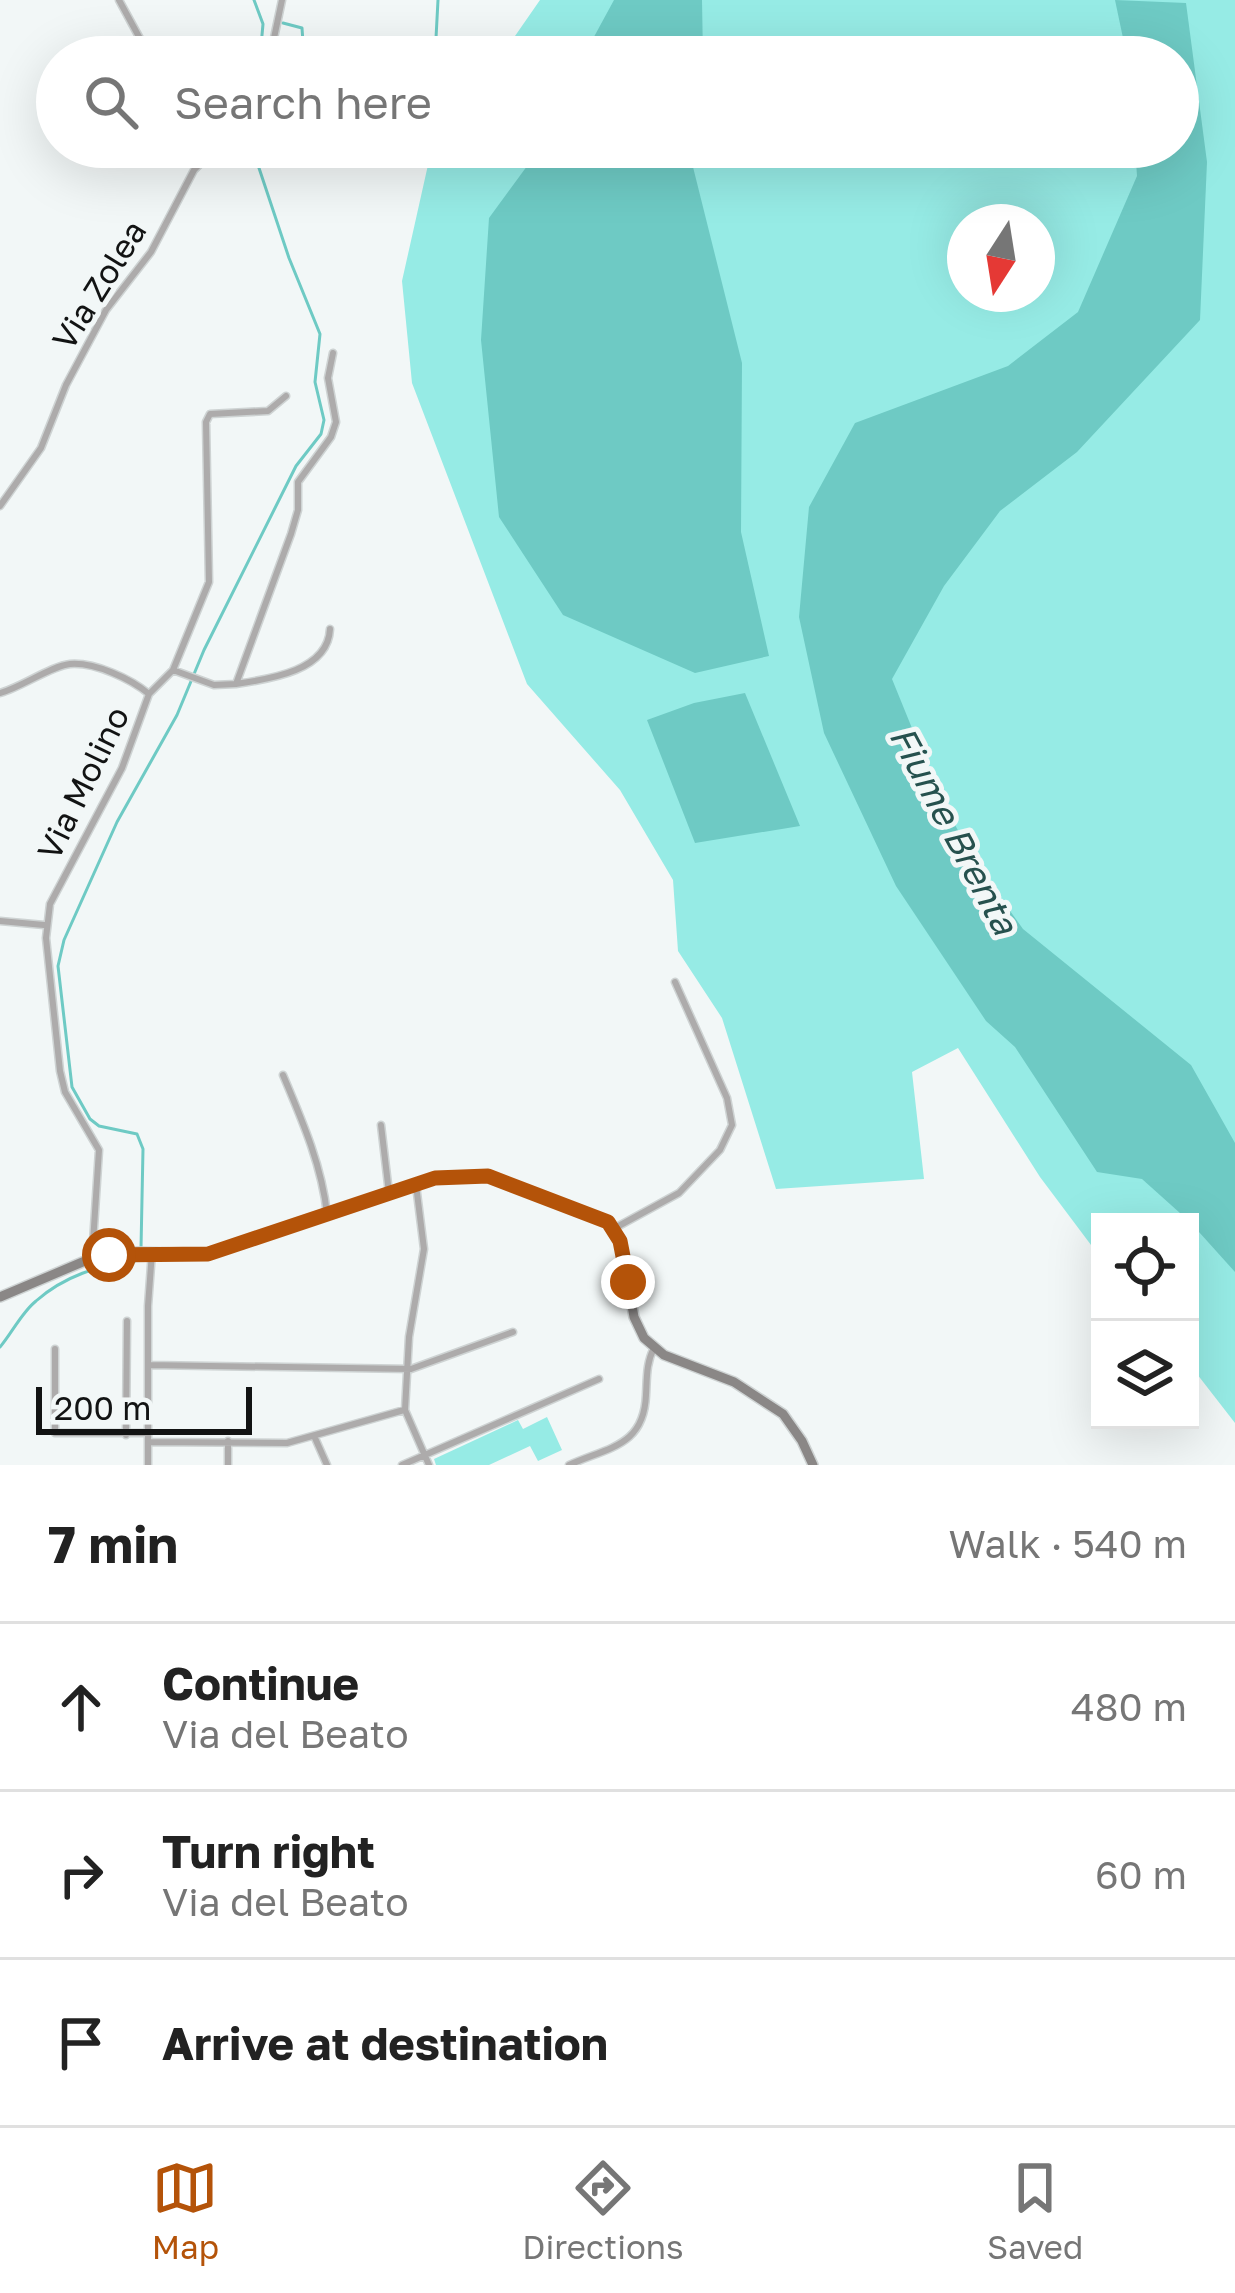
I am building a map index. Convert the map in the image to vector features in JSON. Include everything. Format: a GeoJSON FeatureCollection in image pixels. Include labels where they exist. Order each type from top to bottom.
{"type":"FeatureCollection","features":[{"type":"Feature","properties":{"kind":"street"},"geometry":{"type":"LineString","coordinates":[[118,0],[138,36]]}},
{"type":"Feature","properties":{"kind":"street"},"geometry":{"type":"LineString","coordinates":[[274,36],[282,0]]}},
{"type":"Feature","properties":{"kind":"street","name":"Via Zolea"},"geometry":{"type":"LineString","coordinates":[[0,506],[40,448],[66,385],[106,310],[151,252],[195,168]]}},
{"type":"Feature","properties":{"kind":"street"},"geometry":{"type":"LineString","coordinates":[[236,684],[292,534],[298,482],[332,436],[336,422],[328,378],[333,352]]}},
{"type":"Feature","properties":{"kind":"street"},"geometry":{"type":"LineString","coordinates":[[149,694],[173,670],[205,594],[211,567],[206,422],[210,414],[268,411],[286,396]]}},
{"type":"Feature","properties":{"kind":"street"},"geometry":{"type":"LineString","coordinates":[[173,670],[214,686],[283,675],[322,654],[330,629]]}},
{"type":"Feature","properties":{"kind":"street","name":"Via Molino"},"geometry":{"type":"LineString","coordinates":[[0,693],[30,684],[67,664],[90,666],[149,694],[128,756],[50,904],[46,925],[65,1092],[99,1150],[92,1258]]}},
{"type":"Feature","properties":{"kind":"street"},"geometry":{"type":"LineString","coordinates":[[0,921],[46,925]]}},
{"type":"Feature","properties":{"kind":"street"},"geometry":{"type":"LineString","coordinates":[[615,1228],[679,1192],[720,1150],[732,1125],[727,1098],[675,982]]}},
{"type":"Feature","properties":{"kind":"street"},"geometry":{"type":"LineString","coordinates":[[284,1075],[325,1190],[327,1214]]}},
{"type":"Feature","properties":{"kind":"street"},"geometry":{"type":"LineString","coordinates":[[381,1125],[389,1193]]}},
{"type":"Feature","properties":{"kind":"street"},"geometry":{"type":"LineString","coordinates":[[0,1297],[92,1258],[132,1252],[208,1254],[435,1178],[488,1176],[596,1214],[615,1228],[634,1317],[654,1348],[734,1382],[783,1414],[813,1465]]}},
{"type":"Feature","properties":{"kind":"street"},"geometry":{"type":"LineString","coordinates":[[416,1185],[424,1249],[406,1369],[405,1410],[427,1461]]}},
{"type":"Feature","properties":{"kind":"street"},"geometry":{"type":"LineString","coordinates":[[148,1252],[148,1465]]}},
{"type":"Feature","properties":{"kind":"street"},"geometry":{"type":"LineString","coordinates":[[126,1435],[127,1321]]}},
{"type":"Feature","properties":{"kind":"street"},"geometry":{"type":"LineString","coordinates":[[149,1365],[406,1369],[427,1366],[513,1332]]}},
{"type":"Feature","properties":{"kind":"street"},"geometry":{"type":"LineString","coordinates":[[569,1465],[634,1436],[644,1421],[654,1348]]}},
{"type":"Feature","properties":{"kind":"street"},"geometry":{"type":"LineString","coordinates":[[56,1349],[55,1433],[287,1443],[405,1410]]}},
{"type":"Feature","properties":{"kind":"street"},"geometry":{"type":"LineString","coordinates":[[402,1465],[427,1461],[599,1379]]}},
{"type":"Feature","properties":{"kind":"street"},"geometry":{"type":"LineString","coordinates":[[315,1438],[327,1465]]}},
{"type":"Feature","properties":{"kind":"street"},"geometry":{"type":"LineString","coordinates":[[228,1441],[228,1465]]}},
{"type":"Feature","properties":{"kind":"shaded area"},"geometry":{"type":"Polygon","coordinates":[[[540,0],[1235,0],[1235,1423],[1199,1377],[1199,1213],[1091,1213],[1091,1245],[1040,1177],[958,1048],[912,1072],[924,1179],[776,1189],[722,1018],[678,951],[673,880],[620,790],[527,684],[412,383],[402,281],[427,168],[1199,168],[1199,36],[515,36],[540,0]]]}},
{"type":"Feature","properties":{"kind":"shaded area"},"geometry":{"type":"Polygon","coordinates":[[[547,1417],[562,1450],[538,1461],[530,1446],[489,1465],[436,1465],[434,1459],[518,1420],[523,1429],[547,1417]]]}},
{"type":"Feature","properties":{"kind":"water"},"geometry":{"type":"Polygon","coordinates":[[[614,0],[702,0],[703,36],[594,36],[614,0]]]}},
{"type":"Feature","properties":{"kind":"water"},"geometry":{"type":"Polygon","coordinates":[[[1115,0],[1186,3],[1190,36],[1123,36],[1115,0]]]}},
{"type":"Feature","properties":{"kind":"water","name":"Fiume Brenta"},"geometry":{"type":"Polygon","coordinates":[[[1199,101],[1207,162],[1200,320],[1077,452],[1000,511],[944,586],[892,679],[940,797],[975,862],[1023,929],[1191,1065],[1235,1143],[1235,1272],[1199,1232],[1199,1213],[1180,1213],[1142,1179],[1097,1172],[1015,1047],[986,1021],[896,886],[824,733],[799,617],[809,507],[855,423],[1008,366],[1078,312],[1136,168],[1199,168],[1199,101]]]}},
{"type":"Feature","properties":{"kind":"water"},"geometry":{"type":"Polygon","coordinates":[[[526,168],[693,168],[742,363],[741,532],[769,656],[695,673],[563,615],[499,517],[481,340],[489,218],[526,168]]]}},
{"type":"Feature","properties":{"kind":"water"},"geometry":{"type":"Polygon","coordinates":[[[745,693],[800,826],[695,843],[647,720],[694,703],[745,693]]]}},
{"type":"Feature","properties":{"kind":"waterway"},"geometry":{"type":"LineString","coordinates":[[254,0],[263,24],[262,36]]}},
{"type":"Feature","properties":{"kind":"waterway"},"geometry":{"type":"LineString","coordinates":[[436,36],[438,0]]}},
{"type":"Feature","properties":{"kind":"waterway"},"geometry":{"type":"LineString","coordinates":[[283,23],[302,28],[303,36]]}},
{"type":"Feature","properties":{"kind":"waterway"},"geometry":{"type":"LineString","coordinates":[[141,1248],[143,1149],[137,1134],[99,1126],[90,1119],[72,1087],[58,966],[64,940],[117,822],[177,715],[204,650],[296,466],[321,434],[324,420],[315,382],[320,334],[259,168]]}},
{"type":"Feature","properties":{"kind":"waterway"},"geometry":{"type":"LineString","coordinates":[[0,1347],[26,1311],[58,1285],[82,1273],[134,1262],[137,1256]]}},
{"type":"Feature","properties":{"kind":"route"},"geometry":{"type":"LineString","coordinates":[[109,1255],[208,1254],[435,1178],[488,1176],[608,1222],[620,1241],[628,1282]]}}]}
